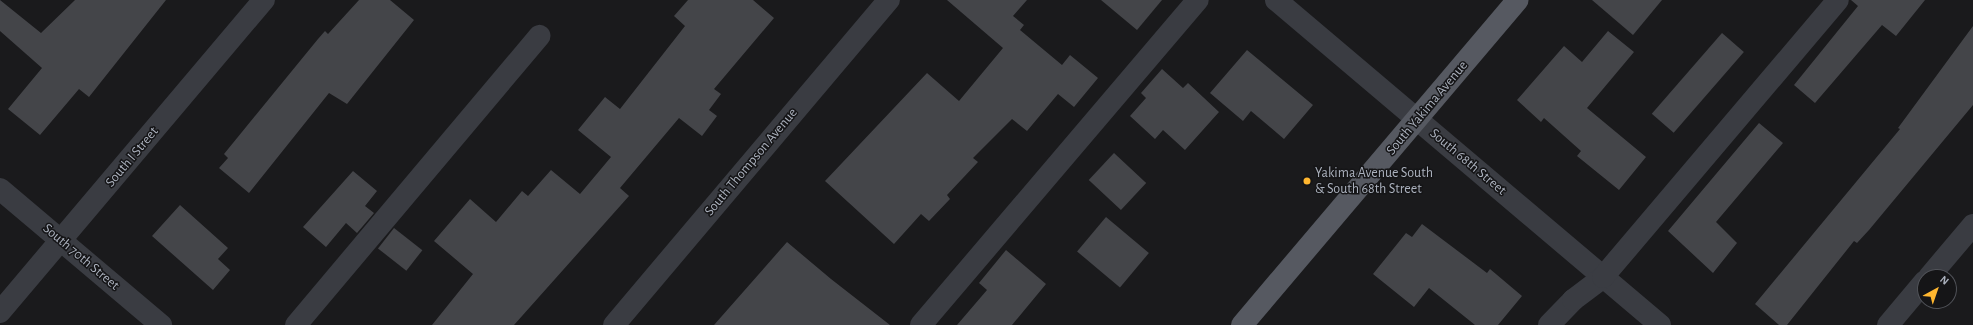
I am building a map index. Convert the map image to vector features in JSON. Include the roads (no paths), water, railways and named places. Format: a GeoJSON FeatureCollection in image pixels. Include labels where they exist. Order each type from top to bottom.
{"type":"FeatureCollection","features":[{"type":"Feature","properties":{"kind":"main road","name":"South Yakima Avenue"},"geometry":{"type":"LineString","coordinates":[[1242,325],[1518,0]]}},
{"type":"Feature","properties":{"kind":"street","name":"South I Street"},"geometry":{"type":"LineString","coordinates":[[0,312],[62,241],[264,0]]}},
{"type":"Feature","properties":{"kind":"street","name":"South Thompson Avenue"},"geometry":{"type":"LineString","coordinates":[[614,325],[889,0]]}},
{"type":"Feature","properties":{"kind":"street"},"geometry":{"type":"LineString","coordinates":[[921,325],[1198,0]]}},
{"type":"Feature","properties":{"kind":"street","name":"South 68th Street"},"geometry":{"type":"LineString","coordinates":[[1276,0],[1660,325]]}},
{"type":"Feature","properties":{"kind":"street"},"geometry":{"type":"LineString","coordinates":[[1549,325],[1573,300],[1603,277],[1838,0]]}},
{"type":"Feature","properties":{"kind":"street"},"geometry":{"type":"LineString","coordinates":[[296,325],[539,36]]}},
{"type":"Feature","properties":{"kind":"street","name":"South 70th Street"},"geometry":{"type":"LineString","coordinates":[[0,189],[161,325]]}},
{"type":"Feature","properties":{"kind":"street"},"geometry":{"type":"LineString","coordinates":[[1936,269],[1973,225]]}},
{"type":"Feature","properties":{"kind":"street"},"geometry":{"type":"LineString","coordinates":[[1888,325],[1917,291]]}},
{"type":"Feature","properties":{"kind":"place","name":"Yakima Avenue South & South 68th Street"},"geometry":{"type":"Point","coordinates":[1307,181]}}]}
